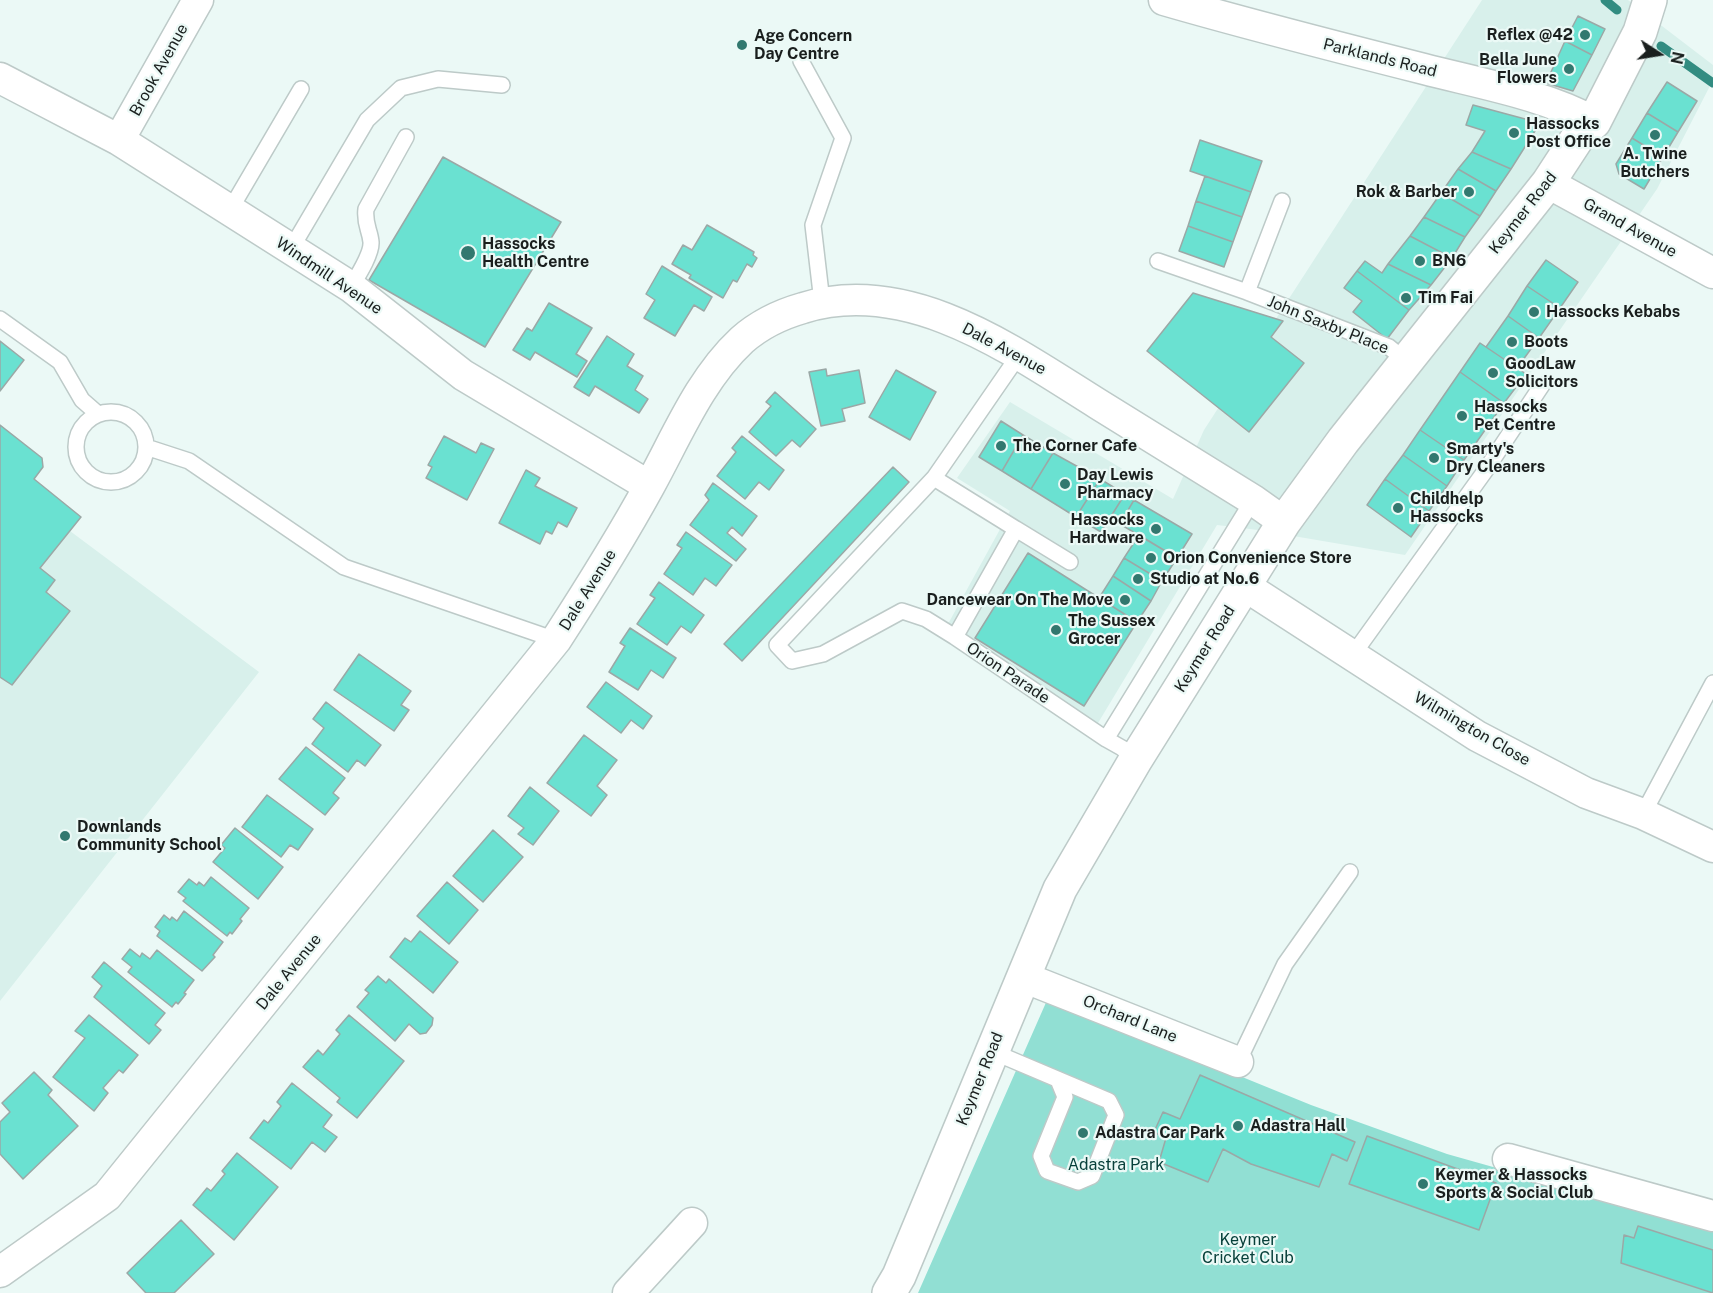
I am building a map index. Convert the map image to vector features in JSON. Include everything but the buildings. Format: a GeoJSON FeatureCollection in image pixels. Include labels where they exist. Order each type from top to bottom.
{"type":"FeatureCollection","features":[{"type":"Feature","properties":{"kind":"main road","name":"Keymer Road"},"geometry":{"type":"LineString","coordinates":[[889,1293],[899,1276],[1060,889],[1136,759],[1284,522],[1343,441],[1548,183],[1580,134],[1594,123],[1640,32],[1650,0]]}},
{"type":"Feature","properties":{"kind":"street","name":"Brook Avenue"},"geometry":{"type":"LineString","coordinates":[[119,140],[198,0]]}},
{"type":"Feature","properties":{"kind":"street","name":"Parklands Road"},"geometry":{"type":"LineString","coordinates":[[1164,0],[1247,24],[1490,86],[1572,110],[1594,123]]}},
{"type":"Feature","properties":{"kind":"street","name":"Windmill Avenue"},"geometry":{"type":"LineString","coordinates":[[0,78],[119,140],[351,287],[463,375],[649,486]]}},
{"type":"Feature","properties":{"kind":"street","name":"Grand Avenue"},"geometry":{"type":"LineString","coordinates":[[1548,183],[1713,273]]}},
{"type":"Feature","properties":{"kind":"street","name":"Dale Avenue"},"geometry":{"type":"LineString","coordinates":[[0,1272],[107,1196],[556,640],[605,563],[707,380],[742,340],[782,314],[822,302],[864,299],[914,307],[966,327],[1019,355],[1253,500],[1284,522]]}},
{"type":"Feature","properties":{"kind":"street","name":"Wilmington Close"},"geometry":{"type":"LineString","coordinates":[[1245,586],[1478,736],[1586,793],[1643,814],[1713,847]]}},
{"type":"Feature","properties":{"kind":"street","name":"Orchard Lane"},"geometry":{"type":"LineString","coordinates":[[1023,977],[1238,1062]]}},
{"type":"Feature","properties":{"kind":"street"},"geometry":{"type":"LineString","coordinates":[[1508,1159],[1713,1215]]}},
{"type":"Feature","properties":{"kind":"street"},"geometry":{"type":"LineString","coordinates":[[628,1293],[692,1223]]}},
{"type":"Feature","properties":{"kind":"lane"},"geometry":{"type":"LineString","coordinates":[[801,61],[843,138],[813,225],[822,302]]}},
{"type":"Feature","properties":{"kind":"lane"},"geometry":{"type":"LineString","coordinates":[[291,249],[367,120],[401,88],[438,79],[502,85]]}},
{"type":"Feature","properties":{"kind":"lane"},"geometry":{"type":"LineString","coordinates":[[230,210],[301,89]]}},
{"type":"Feature","properties":{"kind":"lane"},"geometry":{"type":"LineString","coordinates":[[351,287],[361,270],[371,244],[364,221],[366,209],[406,137]]}},
{"type":"Feature","properties":{"kind":"lane","name":"John Saxby Place"},"geometry":{"type":"LineString","coordinates":[[1248,292],[1282,201]]}},
{"type":"Feature","properties":{"kind":"lane","name":"John Saxby Place"},"geometry":{"type":"LineString","coordinates":[[1158,261],[1248,292],[1389,347],[1406,361]]}},
{"type":"Feature","properties":{"kind":"lane"},"geometry":{"type":"LineString","coordinates":[[0,319],[60,362],[82,400],[98,414]]}},
{"type":"Feature","properties":{"kind":"lane"},"geometry":{"type":"LineString","coordinates":[[955,637],[926,619],[902,611],[823,654],[792,661],[777,645],[934,478],[1019,355]]}},
{"type":"Feature","properties":{"kind":"lane"},"geometry":{"type":"LineString","coordinates":[[1352,656],[1485,471],[1542,385]]}},
{"type":"Feature","properties":{"kind":"lane"},"geometry":{"type":"LineString","coordinates":[[109,411],[121,412],[140,425],[145,436],[146,447],[139,469],[130,477],[108,482],[97,479],[80,463],[77,440],[88,420],[109,411]]}},
{"type":"Feature","properties":{"kind":"lane"},"geometry":{"type":"LineString","coordinates":[[146,447],[189,461],[344,567],[556,640]]}},
{"type":"Feature","properties":{"kind":"lane"},"geometry":{"type":"LineString","coordinates":[[934,478],[1070,562]]}},
{"type":"Feature","properties":{"kind":"lane"},"geometry":{"type":"LineString","coordinates":[[1106,739],[1253,500]]}},
{"type":"Feature","properties":{"kind":"lane","name":"Orion Parade"},"geometry":{"type":"LineString","coordinates":[[1016,529],[955,637],[1136,759]]}},
{"type":"Feature","properties":{"kind":"lane"},"geometry":{"type":"LineString","coordinates":[[1643,814],[1713,683]]}},
{"type":"Feature","properties":{"kind":"lane"},"geometry":{"type":"LineString","coordinates":[[1238,1062],[1285,964],[1350,872]]}},
{"type":"Feature","properties":{"kind":"lane"},"geometry":{"type":"LineString","coordinates":[[991,1051],[1109,1101],[1116,1115],[1092,1176],[1078,1182],[1047,1171],[1041,1156],[1065,1097],[1058,1080]]}},
{"type":"Feature","properties":{"kind":"shaded area"},"geometry":{"type":"Polygon","coordinates":[[[1482,0],[1628,0],[1713,65],[1713,80],[1657,189],[1405,555],[1217,525],[1095,728],[948,624],[1010,511],[957,478],[1010,402],[1173,499],[1204,430],[1482,0]]]}},
{"type":"Feature","properties":{"kind":"shaded area","name":"Downlands Community School"},"geometry":{"type":"Polygon","coordinates":[[[0,425],[42,458],[43,467],[34,479],[81,517],[70,531],[259,672],[0,1001],[0,425]]]}},
{"type":"Feature","properties":{"kind":"green space","name":"Adastra Park"},"geometry":{"type":"Polygon","coordinates":[[[1048,998],[1311,1105],[1447,1154],[1713,1229],[1713,1293],[918,1293],[1048,998]]]}},
{"type":"Feature","properties":{"kind":"waterway"},"geometry":{"type":"LineString","coordinates":[[1605,0],[1617,10]]}},
{"type":"Feature","properties":{"kind":"waterway"},"geometry":{"type":"LineString","coordinates":[[1661,46],[1713,83]]}},
{"type":"Feature","properties":{"kind":"place","name":"Reflex @42"},"geometry":{"type":"Point","coordinates":[1585,35]}},
{"type":"Feature","properties":{"kind":"place","name":"Age Concern Day Centre"},"geometry":{"type":"Point","coordinates":[742,45]}},
{"type":"Feature","properties":{"kind":"place","name":"Bella June Flowers"},"geometry":{"type":"Point","coordinates":[1569,69]}},
{"type":"Feature","properties":{"kind":"place","name":"Hassocks Post Office"},"geometry":{"type":"Point","coordinates":[1514,133]}},
{"type":"Feature","properties":{"kind":"place","name":"A. Twine Butchers"},"geometry":{"type":"Point","coordinates":[1655,135]}},
{"type":"Feature","properties":{"kind":"place","name":"Rok & Barber"},"geometry":{"type":"Point","coordinates":[1469,192]}},
{"type":"Feature","properties":{"kind":"place","name":"Hassocks Health Centre"},"geometry":{"type":"Point","coordinates":[468,253]}},
{"type":"Feature","properties":{"kind":"place","name":"BN6"},"geometry":{"type":"Point","coordinates":[1420,261]}},
{"type":"Feature","properties":{"kind":"place","name":"Tim Fai"},"geometry":{"type":"Point","coordinates":[1406,298]}},
{"type":"Feature","properties":{"kind":"place","name":"Hassocks Kebabs"},"geometry":{"type":"Point","coordinates":[1534,312]}},
{"type":"Feature","properties":{"kind":"place","name":"Boots"},"geometry":{"type":"Point","coordinates":[1512,342]}},
{"type":"Feature","properties":{"kind":"place","name":"GoodLaw Solicitors"},"geometry":{"type":"Point","coordinates":[1493,373]}},
{"type":"Feature","properties":{"kind":"place","name":"Hassocks Pet Centre"},"geometry":{"type":"Point","coordinates":[1462,416]}},
{"type":"Feature","properties":{"kind":"place","name":"The Corner Cafe"},"geometry":{"type":"Point","coordinates":[1001,446]}},
{"type":"Feature","properties":{"kind":"place","name":"Smarty's Dry Cleaners"},"geometry":{"type":"Point","coordinates":[1434,458]}},
{"type":"Feature","properties":{"kind":"place","name":"Day Lewis Pharmacy"},"geometry":{"type":"Point","coordinates":[1065,484]}},
{"type":"Feature","properties":{"kind":"place","name":"Childhelp Hassocks"},"geometry":{"type":"Point","coordinates":[1398,508]}},
{"type":"Feature","properties":{"kind":"place","name":"Hassocks Hardware"},"geometry":{"type":"Point","coordinates":[1156,529]}},
{"type":"Feature","properties":{"kind":"place","name":"Orion Convenience Store"},"geometry":{"type":"Point","coordinates":[1151,558]}},
{"type":"Feature","properties":{"kind":"place","name":"Studio at No.6"},"geometry":{"type":"Point","coordinates":[1138,579]}},
{"type":"Feature","properties":{"kind":"place","name":"Dancewear On The Move"},"geometry":{"type":"Point","coordinates":[1125,600]}},
{"type":"Feature","properties":{"kind":"place","name":"The Sussex Grocer"},"geometry":{"type":"Point","coordinates":[1056,630]}},
{"type":"Feature","properties":{"kind":"place","name":"Downlands Community School"},"geometry":{"type":"Point","coordinates":[65,836]}},
{"type":"Feature","properties":{"kind":"place","name":"Adastra Hall"},"geometry":{"type":"Point","coordinates":[1238,1126]}},
{"type":"Feature","properties":{"kind":"place","name":"Adastra Car Park"},"geometry":{"type":"Point","coordinates":[1083,1133]}},
{"type":"Feature","properties":{"kind":"place","name":"Keymer & Hassocks Sports & Social Club"},"geometry":{"type":"Point","coordinates":[1423,1184]}},
{"type":"Feature","properties":{"kind":"park label","name":"Keymer Cricket Club"},"geometry":{"type":"Point","coordinates":[1248,1249]}}]}
